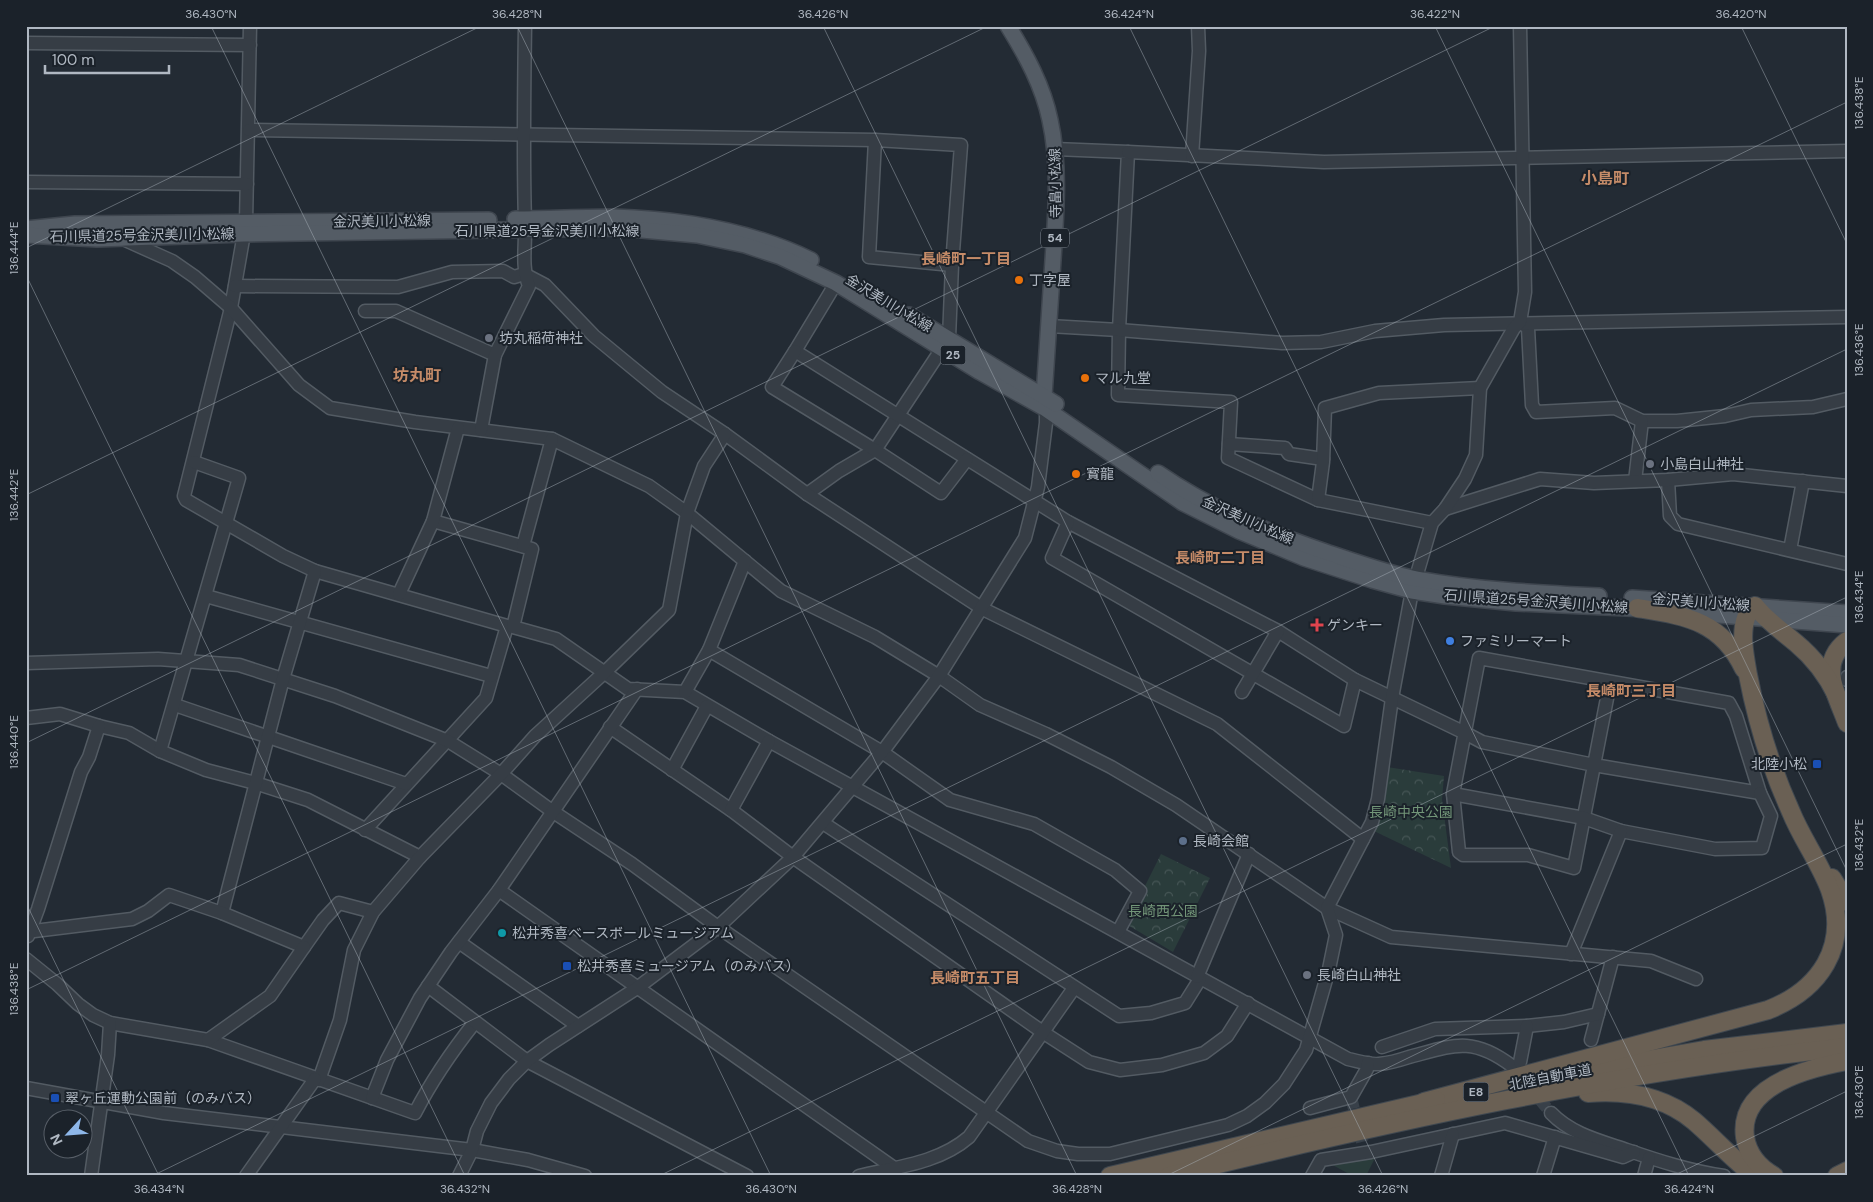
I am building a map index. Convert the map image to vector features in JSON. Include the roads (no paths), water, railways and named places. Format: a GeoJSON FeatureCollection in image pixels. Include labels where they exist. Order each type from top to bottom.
{"type":"FeatureCollection","features":[{"type":"Feature","properties":{"kind":"highway"},"geometry":{"type":"LineString","coordinates":[[1637,608],[1691,619],[1713,629],[1721,635],[1735,652],[1751,686]]}},
{"type":"Feature","properties":{"kind":"highway"},"geometry":{"type":"LineString","coordinates":[[1424,1102],[1760,1012],[1796,997],[1816,979],[1825,966],[1835,938],[1836,922],[1830,891],[1790,812],[1767,751],[1751,686],[1744,640],[1755,614],[1808,654],[1825,674],[1837,696]]}},
{"type":"Feature","properties":{"kind":"highway"},"geometry":{"type":"LineString","coordinates":[[1847,641],[1838,649],[1831,664],[1830,673],[1847,723]]}},
{"type":"Feature","properties":{"kind":"highway"},"geometry":{"type":"LineString","coordinates":[[1807,844],[1847,902]]}},
{"type":"Feature","properties":{"kind":"highway","name":"北陸自動車道"},"geometry":{"type":"LineString","coordinates":[[1110,1176],[1424,1102],[1704,1050],[1847,1033]]}},
{"type":"Feature","properties":{"kind":"highway","name":"北陸自動車道"},"geometry":{"type":"LineString","coordinates":[[1168,1176],[1322,1139],[1538,1093],[1705,1065],[1847,1047]]}},
{"type":"Feature","properties":{"kind":"highway"},"geometry":{"type":"LineString","coordinates":[[1774,1176],[1758,1165],[1751,1156],[1747,1145],[1745,1134],[1746,1122],[1756,1100],[1778,1083],[1811,1069],[1847,1061]]}},
{"type":"Feature","properties":{"kind":"highway"},"geometry":{"type":"LineString","coordinates":[[1322,1139],[1366,1133],[1531,1101],[1590,1093],[1627,1093],[1661,1102],[1693,1120],[1755,1176]]}},
{"type":"Feature","properties":{"kind":"highway"},"geometry":{"type":"LineString","coordinates":[[1837,1176],[1847,1171]]}},
{"type":"Feature","properties":{"kind":"main road","name":"寺畠小松線"},"geometry":{"type":"LineString","coordinates":[[1008,26],[1019,43],[1039,85],[1050,119],[1055,149],[1056,200],[1045,403]]}},
{"type":"Feature","properties":{"kind":"main road","name":"金沢美川小松線"},"geometry":{"type":"LineString","coordinates":[[525,224],[614,217],[696,223],[744,234],[789,249],[841,274],[946,343]]}},
{"type":"Feature","properties":{"kind":"main road","name":"25"},"geometry":{"type":"LineString","coordinates":[[26,229],[75,224],[245,228]]}},
{"type":"Feature","properties":{"kind":"main road","name":"石川県道25号金沢美川小松線"},"geometry":{"type":"LineString","coordinates":[[26,236],[78,238],[245,228],[525,224],[620,228],[697,235],[745,245],[781,257],[836,283],[946,343],[980,372],[1045,403],[1183,503],[1239,531],[1304,558],[1372,580],[1413,584],[1445,596],[1516,603],[1755,614],[1847,625]]}},
{"type":"Feature","properties":{"kind":"main road","name":"金沢美川小松線"},"geometry":{"type":"LineString","coordinates":[[1413,584],[1755,614],[1847,613]]}},
{"type":"Feature","properties":{"kind":"street"},"geometry":{"type":"LineString","coordinates":[[250,26],[249,130],[245,228],[231,308],[184,496],[186,500],[225,524],[283,556],[315,571],[507,626],[486,698],[365,830]]}},
{"type":"Feature","properties":{"kind":"street"},"geometry":{"type":"LineString","coordinates":[[481,430],[495,356],[528,286],[524,274],[523,133],[525,26]]}},
{"type":"Feature","properties":{"kind":"street"},"geometry":{"type":"LineString","coordinates":[[1192,156],[1199,51],[1198,26]]}},
{"type":"Feature","properties":{"kind":"street"},"geometry":{"type":"LineString","coordinates":[[26,663],[158,659],[239,665],[335,696],[448,740],[632,864],[718,927],[1028,1141],[1057,1151],[1078,1154],[1110,1154],[1228,1125],[1247,1116],[1266,1103],[1284,1084],[1306,1050],[1329,969],[1336,935],[1327,908],[1372,822],[1378,799],[1392,698],[1413,584],[1432,523],[1444,510],[1465,479],[1476,455],[1480,388],[1514,328],[1520,322],[1526,292],[1520,26]]}},
{"type":"Feature","properties":{"kind":"street"},"geometry":{"type":"LineString","coordinates":[[26,43],[250,45]]}},
{"type":"Feature","properties":{"kind":"street"},"geometry":{"type":"LineString","coordinates":[[249,130],[875,140],[961,145],[946,343],[875,450],[839,471],[807,494]]}},
{"type":"Feature","properties":{"kind":"street"},"geometry":{"type":"LineString","coordinates":[[875,140],[869,257],[952,265]]}},
{"type":"Feature","properties":{"kind":"street"},"geometry":{"type":"LineString","coordinates":[[1055,149],[1324,162],[1847,151]]}},
{"type":"Feature","properties":{"kind":"street"},"geometry":{"type":"LineString","coordinates":[[1128,152],[1119,330],[1118,395],[1231,402],[1228,458],[1318,500],[1432,523]]}},
{"type":"Feature","properties":{"kind":"street"},"geometry":{"type":"LineString","coordinates":[[26,182],[247,184]]}},
{"type":"Feature","properties":{"kind":"street"},"geometry":{"type":"LineString","coordinates":[[119,237],[172,261],[231,308],[298,385],[330,408],[458,428],[552,439],[649,486],[686,513],[781,591],[875,637],[939,676],[980,705],[1046,734],[1111,767],[1176,804],[1327,908],[1391,937],[1651,962],[1696,979]]}},
{"type":"Feature","properties":{"kind":"street"},"geometry":{"type":"LineString","coordinates":[[235,286],[398,287],[452,272],[503,270],[514,277],[524,274],[546,285],[594,336],[662,392],[725,434],[807,494],[983,608],[1217,724],[1363,839]]}},
{"type":"Feature","properties":{"kind":"street"},"geometry":{"type":"LineString","coordinates":[[836,283],[772,387],[942,493],[967,459]]}},
{"type":"Feature","properties":{"kind":"street"},"geometry":{"type":"LineString","coordinates":[[365,311],[396,311],[495,356]]}},
{"type":"Feature","properties":{"kind":"street"},"geometry":{"type":"LineString","coordinates":[[1049,326],[1282,343],[1321,342],[1375,331],[1444,325],[1847,317]]}},
{"type":"Feature","properties":{"kind":"street"},"geometry":{"type":"LineString","coordinates":[[1520,322],[1528,328],[1532,405],[1536,412],[1615,408],[1642,421],[1677,421],[1725,416],[1751,410],[1813,407],[1847,399]]}},
{"type":"Feature","properties":{"kind":"street"},"geometry":{"type":"LineString","coordinates":[[795,351],[1068,522],[1278,631],[1355,680],[1482,742],[1594,765],[1760,793]]}},
{"type":"Feature","properties":{"kind":"street"},"geometry":{"type":"LineString","coordinates":[[1318,500],[1323,459],[1325,408],[1379,393],[1480,388]]}},
{"type":"Feature","properties":{"kind":"street"},"geometry":{"type":"LineString","coordinates":[[459,1176],[472,1150],[477,1131],[491,1104],[509,1079],[527,1061],[637,988],[718,927],[793,857],[882,752],[939,676],[1025,538],[1034,502],[1045,432],[1045,403]]}},
{"type":"Feature","properties":{"kind":"street"},"geometry":{"type":"LineString","coordinates":[[1635,481],[1642,421]]}},
{"type":"Feature","properties":{"kind":"street"},"geometry":{"type":"LineString","coordinates":[[399,594],[433,521],[458,428]]}},
{"type":"Feature","properties":{"kind":"street"},"geometry":{"type":"LineString","coordinates":[[253,1173],[282,1127],[317,1080],[340,1020],[354,950],[374,912],[420,857],[501,774],[534,736],[605,672],[669,610],[686,513],[704,466],[725,434]]}},
{"type":"Feature","properties":{"kind":"street"},"geometry":{"type":"LineString","coordinates":[[523,546],[552,439]]}},
{"type":"Feature","properties":{"kind":"street"},"geometry":{"type":"LineString","coordinates":[[1229,444],[1285,448],[1289,454],[1323,459]]}},
{"type":"Feature","properties":{"kind":"street"},"geometry":{"type":"LineString","coordinates":[[160,750],[175,705],[239,478],[194,462]]}},
{"type":"Feature","properties":{"kind":"street"},"geometry":{"type":"LineString","coordinates":[[1444,510],[1540,478],[1594,483],[1668,480],[1733,474],[1847,486]]}},
{"type":"Feature","properties":{"kind":"street"},"geometry":{"type":"LineString","coordinates":[[1668,480],[1670,516],[1678,524],[1847,564]]}},
{"type":"Feature","properties":{"kind":"street"},"geometry":{"type":"LineString","coordinates":[[1790,550],[1803,481]]}},
{"type":"Feature","properties":{"kind":"street"},"geometry":{"type":"LineString","coordinates":[[433,521],[532,549],[513,627],[556,639],[628,689],[685,692],[707,706],[1366,1069]]}},
{"type":"Feature","properties":{"kind":"street"},"geometry":{"type":"LineString","coordinates":[[1068,522],[1052,558],[1344,726],[1355,680]]}},
{"type":"Feature","properties":{"kind":"street"},"geometry":{"type":"LineString","coordinates":[[685,692],[709,650],[745,561]]}},
{"type":"Feature","properties":{"kind":"street"},"geometry":{"type":"LineString","coordinates":[[222,913],[282,678],[315,571]]}},
{"type":"Feature","properties":{"kind":"street"},"geometry":{"type":"LineString","coordinates":[[206,596],[491,676]]}},
{"type":"Feature","properties":{"kind":"street"},"geometry":{"type":"LineString","coordinates":[[1242,692],[1278,631]]}},
{"type":"Feature","properties":{"kind":"street"},"geometry":{"type":"LineString","coordinates":[[709,650],[882,752],[950,800],[1034,824],[1115,870],[1140,891],[1118,932]]}},
{"type":"Feature","properties":{"kind":"street"},"geometry":{"type":"LineString","coordinates":[[1453,794],[1584,818],[1621,831],[1716,849],[1762,848],[1771,816],[1760,793],[1736,716],[1729,703],[1479,658],[1453,794],[1459,852],[1463,855],[1528,855],[1574,868],[1584,818],[1610,683]]}},
{"type":"Feature","properties":{"kind":"street"},"geometry":{"type":"LineString","coordinates":[[372,1098],[387,1060],[428,986],[499,890],[552,810],[637,689]]}},
{"type":"Feature","properties":{"kind":"street"},"geometry":{"type":"LineString","coordinates":[[175,705],[406,784]]}},
{"type":"Feature","properties":{"kind":"street"},"geometry":{"type":"LineString","coordinates":[[672,770],[707,706]]}},
{"type":"Feature","properties":{"kind":"street"},"geometry":{"type":"LineString","coordinates":[[26,718],[60,714],[99,726],[128,732],[160,750],[206,770],[255,782],[308,800],[420,857]]}},
{"type":"Feature","properties":{"kind":"street"},"geometry":{"type":"LineString","coordinates":[[99,726],[89,757],[81,772],[28,934],[132,919],[148,911],[169,895],[222,913],[304,947]]}},
{"type":"Feature","properties":{"kind":"street"},"geometry":{"type":"LineString","coordinates":[[610,727],[731,810],[793,857],[1044,1033],[1089,1062],[1120,1070],[1162,1065],[1204,1053],[1227,1036],[1248,1003]]}},
{"type":"Feature","properties":{"kind":"street"},"geometry":{"type":"LineString","coordinates":[[731,810],[769,740]]}},
{"type":"Feature","properties":{"kind":"street"},"geometry":{"type":"LineString","coordinates":[[823,823],[1119,1016],[1151,1013],[1185,1003],[1199,978],[1248,854]]}},
{"type":"Feature","properties":{"kind":"street"},"geometry":{"type":"LineString","coordinates":[[1571,954],[1621,831]]}},
{"type":"Feature","properties":{"kind":"street"},"geometry":{"type":"LineString","coordinates":[[499,890],[894,1168]]}},
{"type":"Feature","properties":{"kind":"street"},"geometry":{"type":"LineString","coordinates":[[208,1040],[270,996],[323,920],[339,903],[374,912]]}},
{"type":"Feature","properties":{"kind":"street"},"geometry":{"type":"LineString","coordinates":[[459,942],[578,1026]]}},
{"type":"Feature","properties":{"kind":"street"},"geometry":{"type":"LineString","coordinates":[[1591,1040],[1613,958]]}},
{"type":"Feature","properties":{"kind":"street"},"geometry":{"type":"LineString","coordinates":[[26,959],[78,1004],[93,1015],[110,1023],[208,1040],[415,1114],[429,1085],[475,1022]]}},
{"type":"Feature","properties":{"kind":"street"},"geometry":{"type":"LineString","coordinates":[[428,986],[527,1061],[747,1176]]}},
{"type":"Feature","properties":{"kind":"street"},"geometry":{"type":"LineString","coordinates":[[860,1176],[943,1154],[958,1146],[969,1137],[1074,988]]}},
{"type":"Feature","properties":{"kind":"street"},"geometry":{"type":"LineString","coordinates":[[1382,1047],[1436,1029],[1527,1026],[1564,1022],[1598,1014]]}},
{"type":"Feature","properties":{"kind":"street"},"geometry":{"type":"LineString","coordinates":[[91,1176],[106,1068],[110,1023]]}},
{"type":"Feature","properties":{"kind":"street"},"geometry":{"type":"LineString","coordinates":[[1310,1108],[1351,1097],[1366,1069],[1378,1064],[1448,1046],[1465,1045],[1480,1047],[1516,1064],[1527,1026]]}},
{"type":"Feature","properties":{"kind":"street"},"geometry":{"type":"LineString","coordinates":[[1302,1056],[1310,1058],[1314,1048],[1366,1069]]}},
{"type":"Feature","properties":{"kind":"street"},"geometry":{"type":"LineString","coordinates":[[26,1088],[164,1113],[472,1150],[528,1160],[585,1176]]}},
{"type":"Feature","properties":{"kind":"street"},"geometry":{"type":"LineString","coordinates":[[1551,1113],[1560,1122],[1580,1134],[1697,1174],[1724,1176]]}},
{"type":"Feature","properties":{"kind":"street"},"geometry":{"type":"LineString","coordinates":[[1312,1176],[1321,1160],[1363,1148],[1453,1134],[1505,1123],[1623,1157],[1634,1152]]}},
{"type":"Feature","properties":{"kind":"street"},"geometry":{"type":"LineString","coordinates":[[1442,1176],[1453,1134]]}},
{"type":"Feature","properties":{"kind":"street"},"geometry":{"type":"LineString","coordinates":[[1543,1176],[1555,1137]]}},
{"type":"Feature","properties":{"kind":"street"},"geometry":{"type":"LineString","coordinates":[[1644,1176],[1649,1158]]}},
{"type":"Feature","properties":{"kind":"tunnel"},"geometry":{"type":"LineString","coordinates":[[1516,1071],[1551,1113]]}},
{"type":"Feature","properties":{"kind":"tunnel"},"geometry":{"type":"LineString","coordinates":[[1351,1097],[1362,1142]]}},
{"type":"Feature","properties":{"kind":"place","name":"丁字屋"},"geometry":{"type":"Point","coordinates":[1019,280]}},
{"type":"Feature","properties":{"kind":"place","name":"坊丸稲荷神社"},"geometry":{"type":"Point","coordinates":[489,338]}},
{"type":"Feature","properties":{"kind":"place","name":"マル九堂"},"geometry":{"type":"Point","coordinates":[1085,378]}},
{"type":"Feature","properties":{"kind":"place","name":"小島白山神社"},"geometry":{"type":"Point","coordinates":[1650,464]}},
{"type":"Feature","properties":{"kind":"place","name":"寳龍"},"geometry":{"type":"Point","coordinates":[1076,474]}},
{"type":"Feature","properties":{"kind":"place","name":"ゲンキー"},"geometry":{"type":"Point","coordinates":[1317,625]}},
{"type":"Feature","properties":{"kind":"place","name":"ファミリーマート"},"geometry":{"type":"Point","coordinates":[1450,641]}},
{"type":"Feature","properties":{"kind":"place","name":"北陸小松"},"geometry":{"type":"Point","coordinates":[1817,764]}},
{"type":"Feature","properties":{"kind":"place","name":"長崎会館"},"geometry":{"type":"Point","coordinates":[1183,841]}},
{"type":"Feature","properties":{"kind":"place","name":"松井秀喜ベースボールミュージアム"},"geometry":{"type":"Point","coordinates":[502,933]}},
{"type":"Feature","properties":{"kind":"place","name":"松井秀喜ミュージアム（のみバス）"},"geometry":{"type":"Point","coordinates":[567,966]}},
{"type":"Feature","properties":{"kind":"place","name":"長崎白山神社"},"geometry":{"type":"Point","coordinates":[1307,975]}},
{"type":"Feature","properties":{"kind":"place","name":"翠ヶ丘運動公園前（のみバス）"},"geometry":{"type":"Point","coordinates":[55,1098]}},
{"type":"Feature","properties":{"kind":"district","name":"小島町"},"geometry":{"type":"Point","coordinates":[1605,178]}},
{"type":"Feature","properties":{"kind":"district","name":"長崎町一丁目"},"geometry":{"type":"Point","coordinates":[966,259]}},
{"type":"Feature","properties":{"kind":"district","name":"坊丸町"},"geometry":{"type":"Point","coordinates":[417,375]}},
{"type":"Feature","properties":{"kind":"district","name":"長崎町二丁目"},"geometry":{"type":"Point","coordinates":[1220,558]}},
{"type":"Feature","properties":{"kind":"district","name":"長崎町三丁目"},"geometry":{"type":"Point","coordinates":[1631,691]}},
{"type":"Feature","properties":{"kind":"district","name":"長崎町五丁目"},"geometry":{"type":"Point","coordinates":[975,978]}},
{"type":"Feature","properties":{"kind":"park label","name":"長崎中央公園"},"geometry":{"type":"Point","coordinates":[1411,812]}},
{"type":"Feature","properties":{"kind":"park label","name":"長崎西公園"},"geometry":{"type":"Point","coordinates":[1163,911]}}]}
